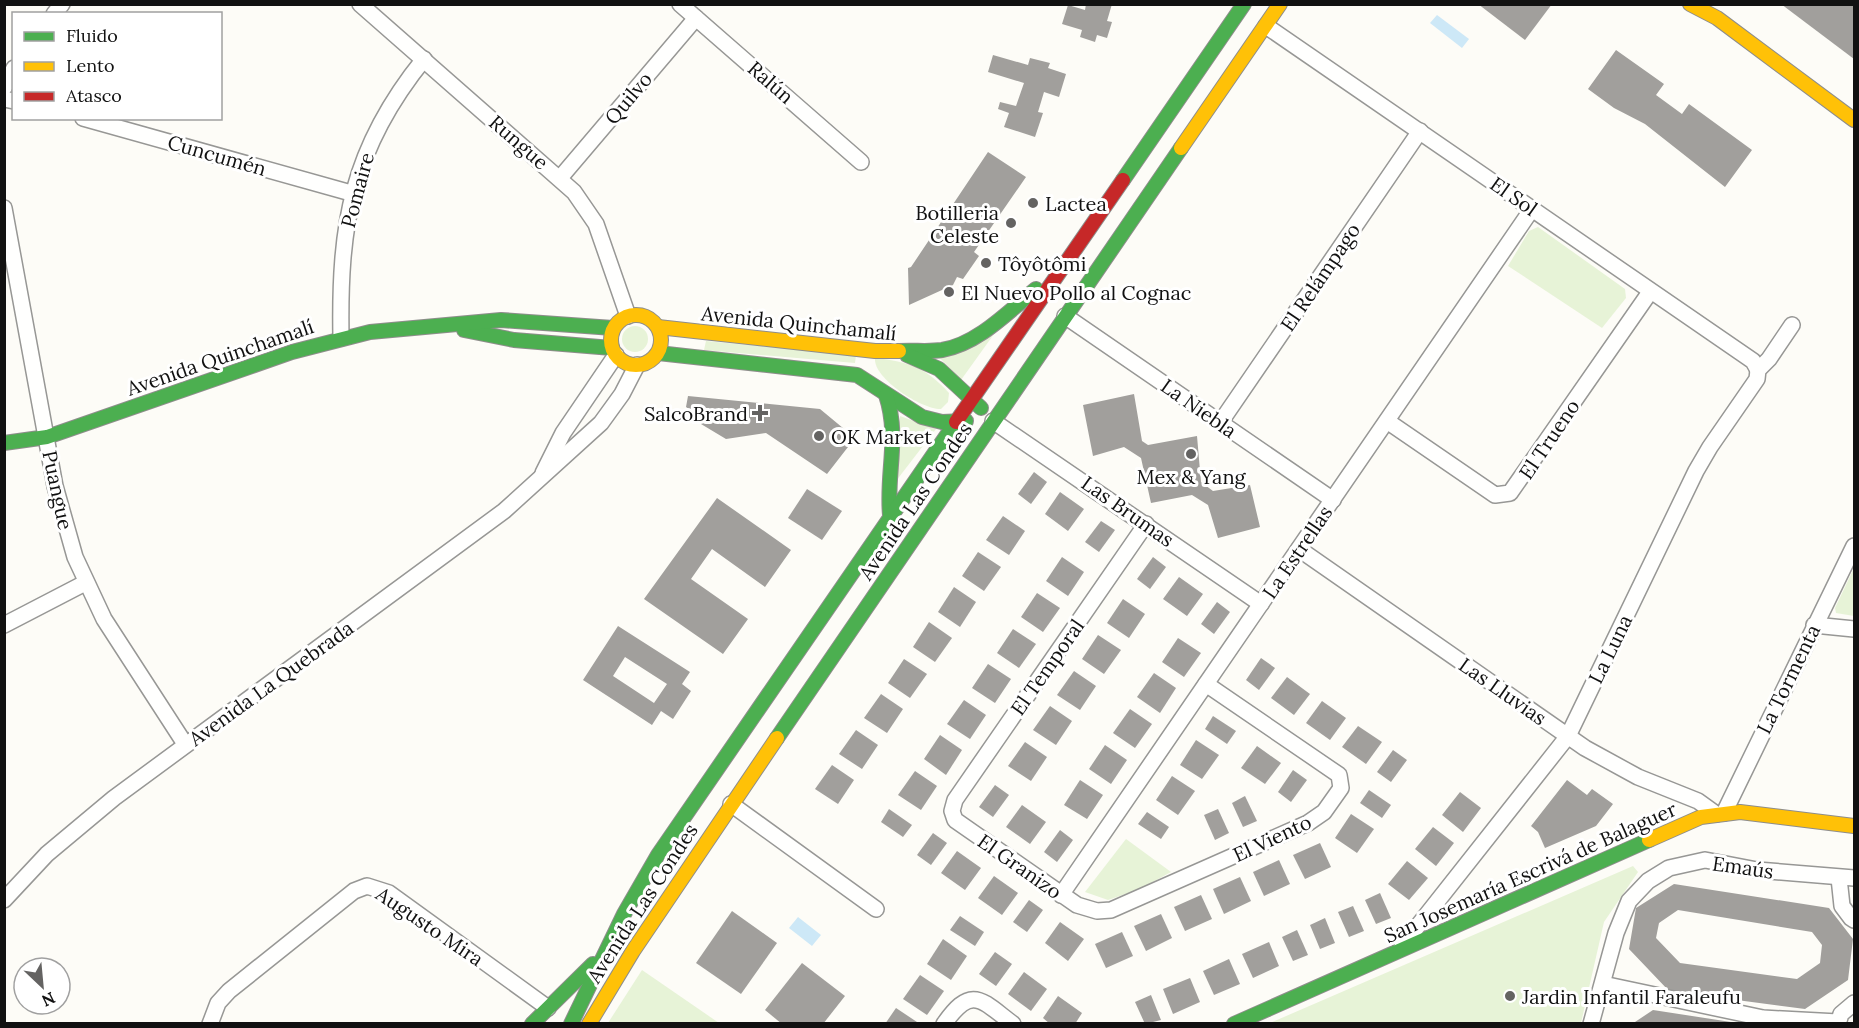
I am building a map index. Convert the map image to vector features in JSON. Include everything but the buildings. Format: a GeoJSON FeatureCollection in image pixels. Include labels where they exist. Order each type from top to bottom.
{"type":"FeatureCollection","features":[{"type":"Feature","properties":{"kind":"main road","name":"Avenida Las Condes"},"geometry":{"type":"LineString","coordinates":[[571,1023],[604,954],[658,855],[1244,4]]}},
{"type":"Feature","properties":{"kind":"main road","name":"Avenida Las Condes"},"geometry":{"type":"LineString","coordinates":[[589,1023],[731,804],[1280,4]]}},
{"type":"Feature","properties":{"kind":"main road"},"geometry":{"type":"LineString","coordinates":[[1690,4],[1717,18],[1854,120]]}},
{"type":"Feature","properties":{"kind":"main road"},"geometry":{"type":"LineString","coordinates":[[900,352],[942,350],[967,341],[996,323],[1060,269]]}},
{"type":"Feature","properties":{"kind":"main road"},"geometry":{"type":"LineString","coordinates":[[628,316],[645,316],[658,327],[661,345],[658,353],[651,360],[637,365],[629,364],[614,352],[614,328],[628,316]]}},
{"type":"Feature","properties":{"kind":"main road","name":"Avenida Quinchamalí"},"geometry":{"type":"LineString","coordinates":[[4,443],[47,437],[292,351],[341,338],[400,329],[517,320],[614,328]]}},
{"type":"Feature","properties":{"kind":"main road","name":"Avenida Quinchamalí"},"geometry":{"type":"LineString","coordinates":[[451,326],[514,340],[614,352]]}},
{"type":"Feature","properties":{"kind":"main road","name":"Avenida Quinchamalí"},"geometry":{"type":"LineString","coordinates":[[658,327],[900,352],[939,369],[972,398],[993,421]]}},
{"type":"Feature","properties":{"kind":"main road"},"geometry":{"type":"LineString","coordinates":[[875,351],[865,366],[867,376],[886,395],[922,417],[942,422],[993,421]]}},
{"type":"Feature","properties":{"kind":"main road"},"geometry":{"type":"LineString","coordinates":[[658,353],[839,371],[857,375],[874,384]]}},
{"type":"Feature","properties":{"kind":"main road"},"geometry":{"type":"LineString","coordinates":[[886,395],[896,431],[889,483],[890,515]]}},
{"type":"Feature","properties":{"kind":"main road","name":"San Josemaría Escrivá de Balaguer"},"geometry":{"type":"LineString","coordinates":[[1234,1023],[1397,953],[1667,831],[1720,813],[1756,813],[1854,826]]}},
{"type":"Feature","properties":{"kind":"main road"},"geometry":{"type":"LineString","coordinates":[[532,1023],[677,885]]}},
{"type":"Feature","properties":{"kind":"street","name":"Rungue"},"geometry":{"type":"LineString","coordinates":[[360,4],[574,192],[596,224],[628,316]]}},
{"type":"Feature","properties":{"kind":"street","name":"Ralún"},"geometry":{"type":"LineString","coordinates":[[680,4],[861,162]]}},
{"type":"Feature","properties":{"kind":"street","name":"Quilvo"},"geometry":{"type":"LineString","coordinates":[[560,178],[696,18]]}},
{"type":"Feature","properties":{"kind":"street","name":"El Sol"},"geometry":{"type":"LineString","coordinates":[[1266,26],[1753,361],[1758,370]]}},
{"type":"Feature","properties":{"kind":"street","name":"Pomaire"},"geometry":{"type":"LineString","coordinates":[[341,338],[341,268],[351,193],[379,124],[423,59]]}},
{"type":"Feature","properties":{"kind":"street"},"geometry":{"type":"LineString","coordinates":[[4,88],[12,72]]}},
{"type":"Feature","properties":{"kind":"street","name":"Cuncumén"},"geometry":{"type":"LineString","coordinates":[[90,120],[351,193]]}},
{"type":"Feature","properties":{"kind":"street","name":"El Relámpago"},"geometry":{"type":"LineString","coordinates":[[1220,423],[1420,131]]}},
{"type":"Feature","properties":{"kind":"street","name":"Puangue"},"geometry":{"type":"LineString","coordinates":[[4,208],[66,531],[85,583],[129,659],[185,744]]}},
{"type":"Feature","properties":{"kind":"street","name":"La Estrellas"},"geometry":{"type":"LineString","coordinates":[[1061,896],[1532,209]]}},
{"type":"Feature","properties":{"kind":"street","name":"El Trueno"},"geometry":{"type":"LineString","coordinates":[[1387,421],[1495,495],[1510,493],[1650,292]]}},
{"type":"Feature","properties":{"kind":"street","name":"La Niebla"},"geometry":{"type":"LineString","coordinates":[[1065,316],[1333,500]]}},
{"type":"Feature","properties":{"kind":"street","name":"La Luna"},"geometry":{"type":"LineString","coordinates":[[1397,953],[1568,736],[1696,471],[1757,379],[1758,370],[1769,359],[1792,325]]}},
{"type":"Feature","properties":{"kind":"street","name":"Avenida La Quebrada"},"geometry":{"type":"LineString","coordinates":[[543,473],[563,433],[614,352]]}},
{"type":"Feature","properties":{"kind":"street","name":"Avenida La Quebrada"},"geometry":{"type":"LineString","coordinates":[[4,900],[47,854],[82,823],[185,744],[504,511],[543,473],[566,457],[601,423],[622,394],[637,365]]}},
{"type":"Feature","properties":{"kind":"street","name":"Las Brumas"},"geometry":{"type":"LineString","coordinates":[[993,421],[1261,604]]}},
{"type":"Feature","properties":{"kind":"street","name":"El Temporal"},"geometry":{"type":"LineString","coordinates":[[952,811],[954,800],[1146,524]]}},
{"type":"Feature","properties":{"kind":"street","name":"La Tormenta"},"geometry":{"type":"LineString","coordinates":[[1720,813],[1854,546]]}},
{"type":"Feature","properties":{"kind":"street","name":"Las Lluvias"},"geometry":{"type":"LineString","coordinates":[[1299,549],[1608,762],[1647,781],[1698,801],[1720,813]]}},
{"type":"Feature","properties":{"kind":"street"},"geometry":{"type":"LineString","coordinates":[[4,625],[85,583]]}},
{"type":"Feature","properties":{"kind":"street"},"geometry":{"type":"LineString","coordinates":[[1814,625],[1854,629]]}},
{"type":"Feature","properties":{"kind":"street","name":"El Viento"},"geometry":{"type":"LineString","coordinates":[[1097,911],[1112,910],[1308,823],[1324,812],[1341,788],[1342,780],[1335,772],[1206,684]]}},
{"type":"Feature","properties":{"kind":"street"},"geometry":{"type":"LineString","coordinates":[[731,804],[876,909]]}},
{"type":"Feature","properties":{"kind":"street","name":"El Granizo"},"geometry":{"type":"LineString","coordinates":[[952,811],[959,824],[1061,896],[1083,908],[1097,911]]}},
{"type":"Feature","properties":{"kind":"street","name":"Emaús"},"geometry":{"type":"LineString","coordinates":[[1591,1023],[1616,933],[1629,901],[1648,881],[1670,868],[1705,860],[1756,870],[1847,878]]}},
{"type":"Feature","properties":{"kind":"street"},"geometry":{"type":"LineString","coordinates":[[1847,878],[1842,906],[1854,920]]}},
{"type":"Feature","properties":{"kind":"street","name":"Augusto Mira"},"geometry":{"type":"LineString","coordinates":[[210,1023],[218,1003],[229,991],[354,891],[367,886],[389,893],[548,1008]]}},
{"type":"Feature","properties":{"kind":"street"},"geometry":{"type":"LineString","coordinates":[[1603,984],[1763,1018],[1838,1023],[1841,1014],[1854,1003]]}},
{"type":"Feature","properties":{"kind":"street"},"geometry":{"type":"LineString","coordinates":[[944,1023],[959,1003],[971,999],[983,1002],[1013,1023]]}},
{"type":"Feature","properties":{"kind":"green space"},"geometry":{"type":"Polygon","coordinates":[[[1538,227],[1625,289],[1626,298],[1602,328],[1508,266],[1529,231],[1538,227]]]}},
{"type":"Feature","properties":{"kind":"green space"},"geometry":{"type":"Polygon","coordinates":[[[635,326],[644,330],[648,339],[644,348],[635,352],[626,348],[622,339],[626,330],[635,326]]]}},
{"type":"Feature","properties":{"kind":"green space"},"geometry":{"type":"Polygon","coordinates":[[[994,334],[961,380],[938,356],[994,334]]]}},
{"type":"Feature","properties":{"kind":"green space"},"geometry":{"type":"Polygon","coordinates":[[[706,341],[856,355],[855,363],[704,350],[706,341]]]}},
{"type":"Feature","properties":{"kind":"green space"},"geometry":{"type":"Polygon","coordinates":[[[875,358],[916,367],[932,377],[949,393],[948,402],[941,409],[933,408],[900,392],[882,375],[875,358]]]}},
{"type":"Feature","properties":{"kind":"green space"},"geometry":{"type":"Polygon","coordinates":[[[900,416],[936,429],[896,481],[900,416]]]}},
{"type":"Feature","properties":{"kind":"green space"},"geometry":{"type":"Polygon","coordinates":[[[1854,568],[1854,616],[1836,613],[1835,608],[1854,568]]]}},
{"type":"Feature","properties":{"kind":"green space"},"geometry":{"type":"Polygon","coordinates":[[[1126,839],[1171,872],[1140,889],[1108,900],[1085,892],[1126,839]]]}},
{"type":"Feature","properties":{"kind":"green space"},"geometry":{"type":"Polygon","coordinates":[[[1633,866],[1638,872],[1604,922],[1581,1023],[1270,1023],[1633,866]]]}},
{"type":"Feature","properties":{"kind":"green space"},"geometry":{"type":"Polygon","coordinates":[[[642,970],[719,1023],[608,1023],[642,970]]]}},
{"type":"Feature","properties":{"kind":"water"},"geometry":{"type":"Polygon","coordinates":[[[1437,15],[1469,39],[1462,48],[1430,23],[1437,15]]]}},
{"type":"Feature","properties":{"kind":"water"},"geometry":{"type":"Polygon","coordinates":[[[798,917],[821,935],[812,946],[789,928],[798,917]]]}},
{"type":"Feature","properties":{"kind":"traffic: fast"},"geometry":{"type":"LineString","coordinates":[[1123,180],[1244,4]]}},
{"type":"Feature","properties":{"kind":"traffic: fast"},"geometry":{"type":"LineString","coordinates":[[777,738],[1181,148]]}},
{"type":"Feature","properties":{"kind":"traffic: fast"},"geometry":{"type":"LineString","coordinates":[[899,351],[931,351],[955,347],[992,326],[1036,289]]}},
{"type":"Feature","properties":{"kind":"traffic: fast"},"geometry":{"type":"LineString","coordinates":[[4,443],[47,437],[292,352],[370,332],[501,320],[613,328]]}},
{"type":"Feature","properties":{"kind":"traffic: fast"},"geometry":{"type":"LineString","coordinates":[[464,330],[514,340],[612,348]]}},
{"type":"Feature","properties":{"kind":"traffic: fast"},"geometry":{"type":"LineString","coordinates":[[658,353],[857,375],[922,417],[942,422],[966,421]]}},
{"type":"Feature","properties":{"kind":"traffic: fast"},"geometry":{"type":"LineString","coordinates":[[907,355],[939,369],[981,408]]}},
{"type":"Feature","properties":{"kind":"traffic: fast"},"geometry":{"type":"LineString","coordinates":[[886,395],[892,426],[890,515]]}},
{"type":"Feature","properties":{"kind":"traffic: fast"},"geometry":{"type":"LineString","coordinates":[[571,1024],[624,914],[658,855],[956,422]]}},
{"type":"Feature","properties":{"kind":"traffic: fast"},"geometry":{"type":"LineString","coordinates":[[1234,1024],[1649,840]]}},
{"type":"Feature","properties":{"kind":"traffic: fast"},"geometry":{"type":"LineString","coordinates":[[532,1024],[593,964]]}},
{"type":"Feature","properties":{"kind":"traffic: slow"},"geometry":{"type":"LineString","coordinates":[[1181,148],[1280,4]]}},
{"type":"Feature","properties":{"kind":"traffic: slow"},"geometry":{"type":"LineString","coordinates":[[1690,4],[1717,18],[1854,120]]}},
{"type":"Feature","properties":{"kind":"traffic: slow"},"geometry":{"type":"LineString","coordinates":[[631,315],[641,315],[654,322],[661,335],[661,340],[661,345],[654,358],[641,365],[631,365],[622,361],[615,354],[611,345],[611,335],[615,326],[622,319],[631,315]]}},
{"type":"Feature","properties":{"kind":"traffic: slow"},"geometry":{"type":"LineString","coordinates":[[658,327],[875,351],[899,351]]}},
{"type":"Feature","properties":{"kind":"traffic: slow"},"geometry":{"type":"LineString","coordinates":[[589,1024],[633,951],[777,738]]}},
{"type":"Feature","properties":{"kind":"traffic: slow"},"geometry":{"type":"LineString","coordinates":[[1649,840],[1701,817],[1740,812],[1854,826]]}},
{"type":"Feature","properties":{"kind":"traffic: jam"},"geometry":{"type":"LineString","coordinates":[[956,422],[1123,180]]}},
{"type":"Feature","properties":{"kind":"place","name":"Lactea"},"geometry":{"type":"Point","coordinates":[1033,203]}},
{"type":"Feature","properties":{"kind":"place","name":"Botilleria Celeste"},"geometry":{"type":"Point","coordinates":[1011,223]}},
{"type":"Feature","properties":{"kind":"place","name":"Tôyôtômi"},"geometry":{"type":"Point","coordinates":[986,263]}},
{"type":"Feature","properties":{"kind":"place","name":"El Nuevo Pollo al Cognac"},"geometry":{"type":"Point","coordinates":[949,292]}},
{"type":"Feature","properties":{"kind":"place","name":"SalcoBrand"},"geometry":{"type":"Point","coordinates":[760,413]}},
{"type":"Feature","properties":{"kind":"place","name":"OK Market"},"geometry":{"type":"Point","coordinates":[819,436]}},
{"type":"Feature","properties":{"kind":"place","name":"Mex & Yang"},"geometry":{"type":"Point","coordinates":[1191,454]}},
{"type":"Feature","properties":{"kind":"place","name":"Jardin Infantil Faraleufu"},"geometry":{"type":"Point","coordinates":[1510,996]}}]}
